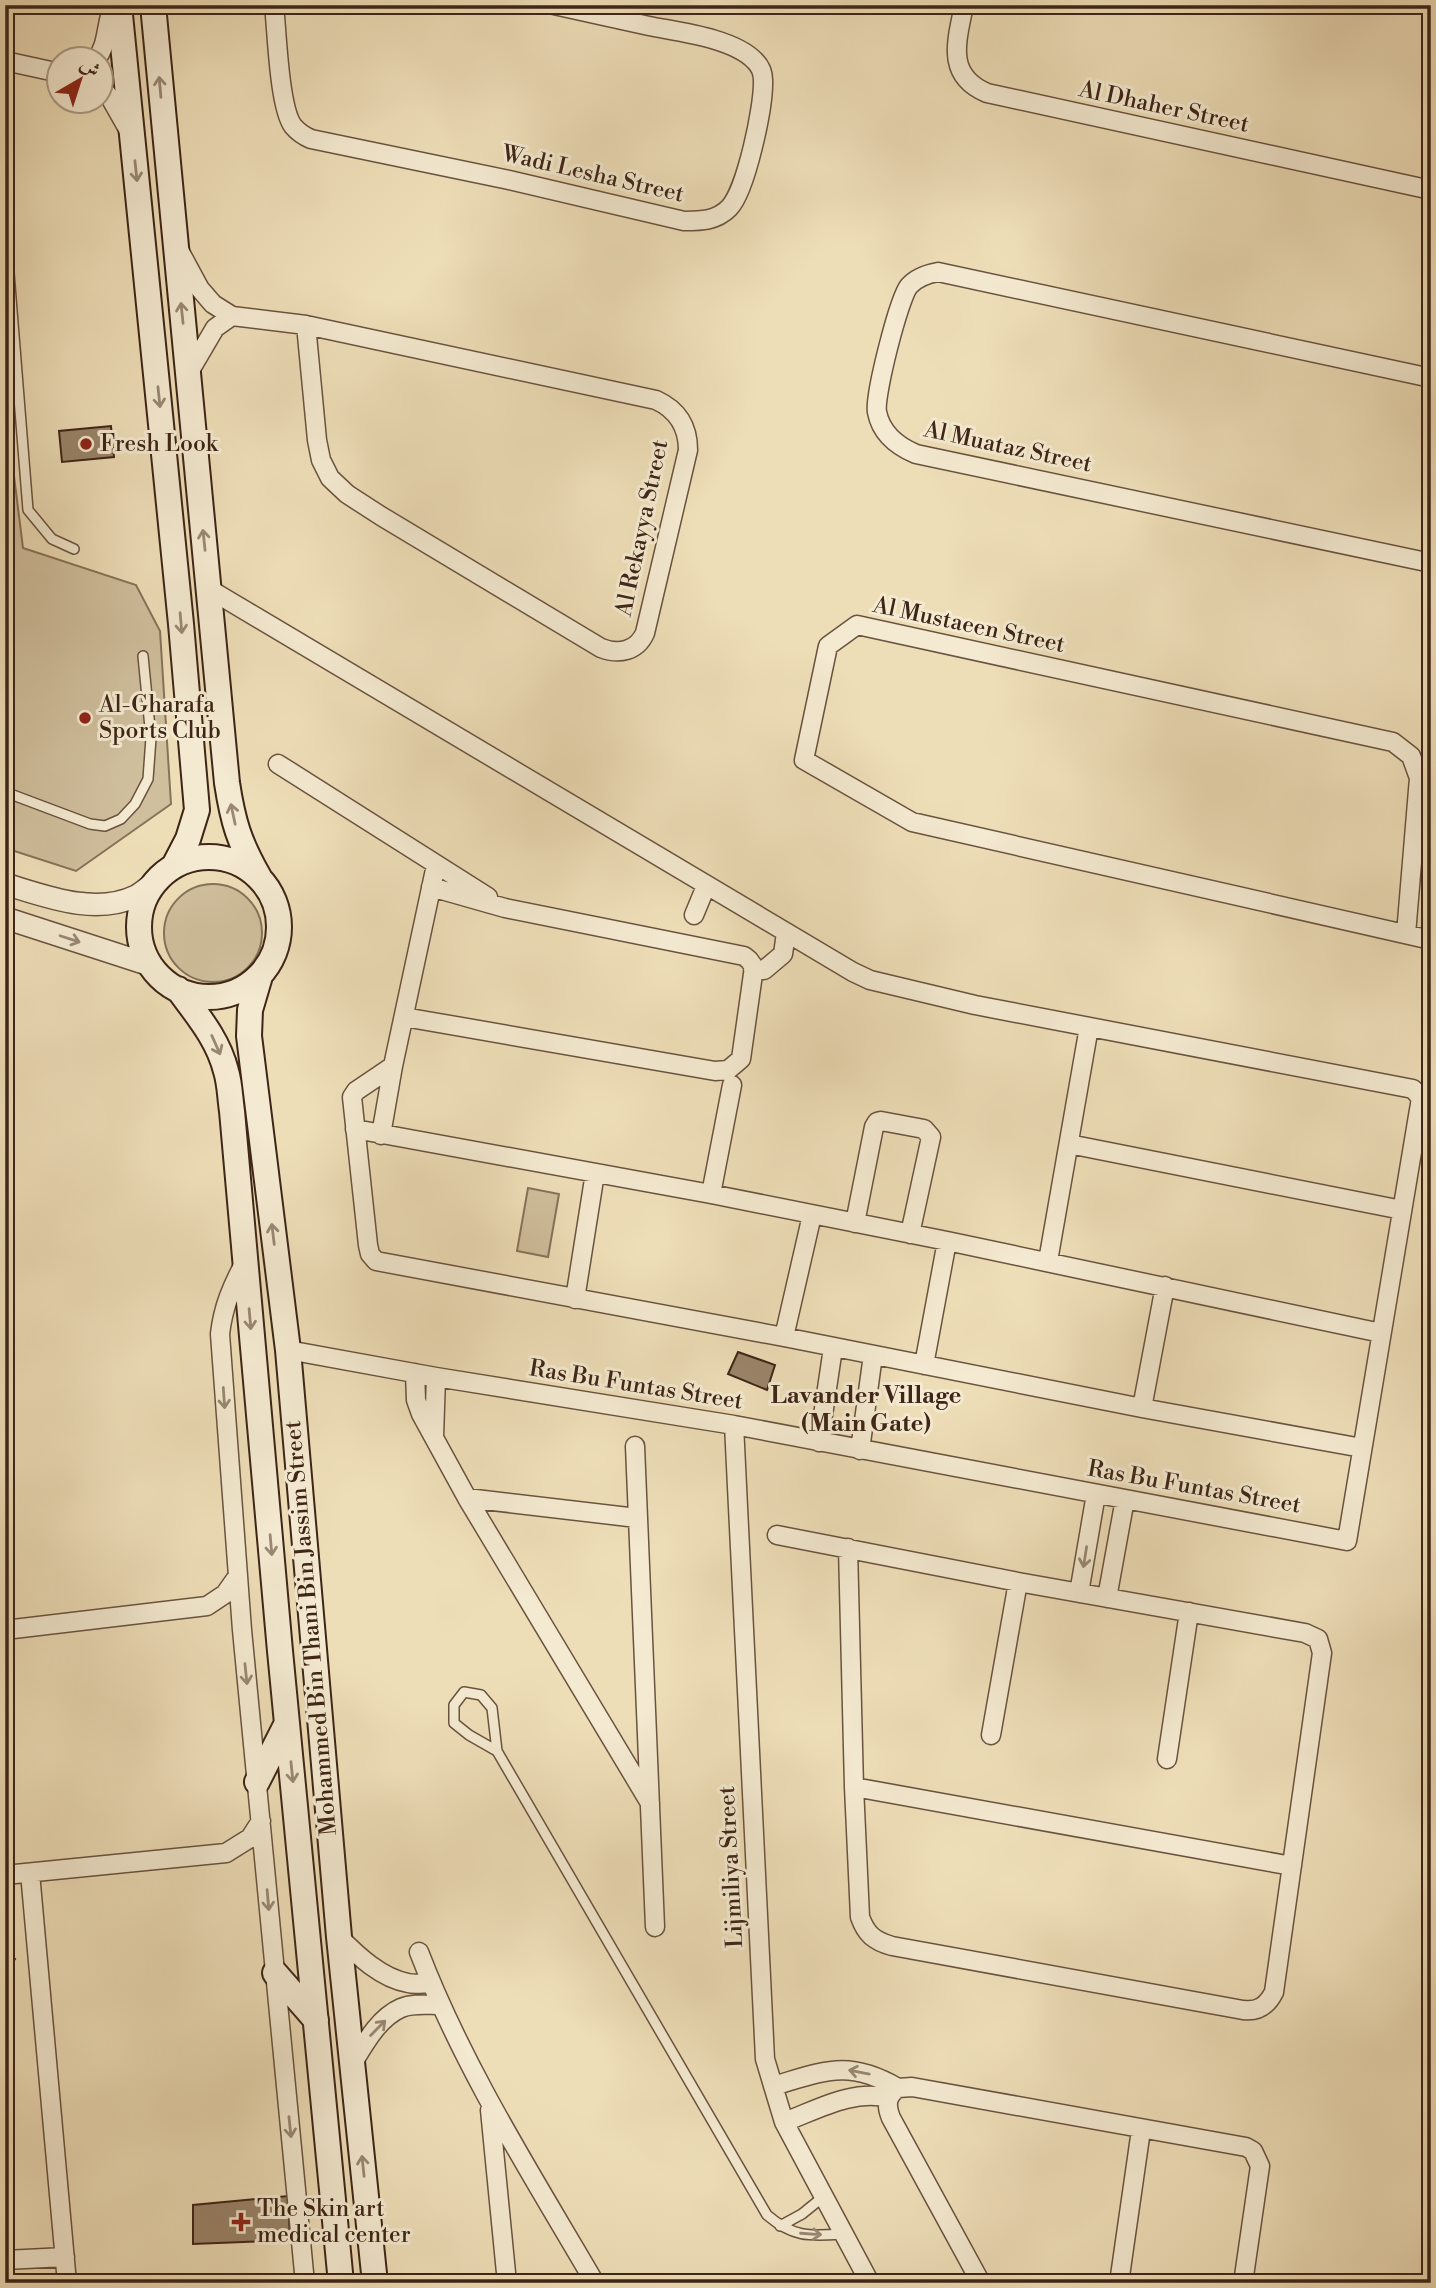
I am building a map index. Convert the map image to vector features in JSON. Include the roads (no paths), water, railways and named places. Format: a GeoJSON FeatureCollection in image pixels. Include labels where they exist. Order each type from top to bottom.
{"type":"FeatureCollection","features":[{"type":"Feature","properties":{"kind":"main road"},"geometry":{"type":"LineString","coordinates":[[116,5],[132,136],[197,810],[188,839],[174,866]]}},
{"type":"Feature","properties":{"kind":"main road"},"geometry":{"type":"LineString","coordinates":[[153,5],[227,783],[233,822],[244,851],[274,900],[280,926],[275,953],[260,976],[242,989],[221,996],[199,996],[167,983],[150,965],[140,942],[139,917],[147,893],[154,883],[174,866],[195,858],[218,857],[240,864],[259,877]]}},
{"type":"Feature","properties":{"kind":"main road","name":"Mohammed Bin Thani Bin Jassim Street"},"geometry":{"type":"LineString","coordinates":[[260,976],[250,1010],[249,1036],[288,1350],[351,2066],[375,2283]]}},
{"type":"Feature","properties":{"kind":"main road","name":"Mohammed Bin Thani Bin Jassim Street"},"geometry":{"type":"LineString","coordinates":[[177,989],[207,1027],[226,1071],[232,1111],[341,2283]]}},
{"type":"Feature","properties":{"kind":"main road"},"geometry":{"type":"LineString","coordinates":[[257,1782],[287,1723]]}},
{"type":"Feature","properties":{"kind":"main road"},"geometry":{"type":"LineString","coordinates":[[275,1973],[316,2020]]}},
{"type":"Feature","properties":{"kind":"street"},"geometry":{"type":"LineString","coordinates":[[104,46],[108,20],[116,5]]}},
{"type":"Feature","properties":{"kind":"street","name":"Wadi Lesha Street"},"geometry":{"type":"LineString","coordinates":[[274,5],[285,108],[292,124],[311,139],[509,180],[684,221],[701,221],[722,214],[738,197],[750,155],[762,97],[762,71],[756,61],[734,47],[703,37],[554,5]]}},
{"type":"Feature","properties":{"kind":"street","name":"Al Dhaher Street"},"geometry":{"type":"LineString","coordinates":[[964,5],[956,49],[957,58],[964,76],[978,89],[987,93],[1431,190]]}},
{"type":"Feature","properties":{"kind":"street"},"geometry":{"type":"LineString","coordinates":[[5,61],[46,70]]}},
{"type":"Feature","properties":{"kind":"street"},"geometry":{"type":"LineString","coordinates":[[116,108],[132,136]]}},
{"type":"Feature","properties":{"kind":"street"},"geometry":{"type":"LineString","coordinates":[[175,239],[188,270],[200,289],[213,304],[232,316],[215,328],[188,373]]}},
{"type":"Feature","properties":{"kind":"street","name":"Al Muataz Street"},"geometry":{"type":"LineString","coordinates":[[1431,378],[962,275],[938,272],[918,278],[904,294],[876,402],[880,421],[891,439],[916,454],[1431,563]]}},
{"type":"Feature","properties":{"kind":"street","name":"Al Rekayya Street"},"geometry":{"type":"LineString","coordinates":[[232,316],[306,325],[656,400],[670,408],[685,427],[688,450],[641,642],[625,651],[608,651],[601,648],[382,516],[330,478],[321,460],[317,440],[306,325]]}},
{"type":"Feature","properties":{"kind":"street"},"geometry":{"type":"LineString","coordinates":[[209,589],[870,981],[975,1005],[1413,1090],[1421,1098],[1362,1448],[376,1261],[370,1254],[368,1245],[352,1097],[356,1091],[393,1066]]}},
{"type":"Feature","properties":{"kind":"street","name":"Al Mustaeen Street"},"geometry":{"type":"LineString","coordinates":[[1406,934],[1419,778],[1411,756],[1393,742],[857,625],[828,646],[804,760],[912,822],[1431,940]]}},
{"type":"Feature","properties":{"kind":"street"},"geometry":{"type":"LineString","coordinates":[[278,764],[505,908]]}},
{"type":"Feature","properties":{"kind":"street"},"geometry":{"type":"LineString","coordinates":[[381,1135],[436,865]]}},
{"type":"Feature","properties":{"kind":"street"},"geometry":{"type":"LineString","coordinates":[[5,884],[58,900],[86,905],[136,896],[154,883]]}},
{"type":"Feature","properties":{"kind":"street"},"geometry":{"type":"LineString","coordinates":[[694,915],[706,886]]}},
{"type":"Feature","properties":{"kind":"street"},"geometry":{"type":"LineString","coordinates":[[404,1017],[715,1071],[728,1070],[741,1059],[754,967],[744,956],[505,908],[431,887]]}},
{"type":"Feature","properties":{"kind":"street"},"geometry":{"type":"LineString","coordinates":[[5,918],[150,965]]}},
{"type":"Feature","properties":{"kind":"street"},"geometry":{"type":"LineString","coordinates":[[753,970],[764,970],[783,954],[786,933]]}},
{"type":"Feature","properties":{"kind":"street"},"geometry":{"type":"LineString","coordinates":[[1048,1261],[1089,1027]]}},
{"type":"Feature","properties":{"kind":"street"},"geometry":{"type":"LineString","coordinates":[[711,1194],[732,1085]]}},
{"type":"Feature","properties":{"kind":"street"},"geometry":{"type":"LineString","coordinates":[[855,1223],[877,1122],[924,1129],[931,1137],[910,1234]]}},
{"type":"Feature","properties":{"kind":"street"},"geometry":{"type":"LineString","coordinates":[[355,1129],[711,1194],[1048,1261],[1381,1333]]}},
{"type":"Feature","properties":{"kind":"street"},"geometry":{"type":"LineString","coordinates":[[1069,1144],[1402,1210]]}},
{"type":"Feature","properties":{"kind":"street"},"geometry":{"type":"LineString","coordinates":[[575,1299],[595,1173]]}},
{"type":"Feature","properties":{"kind":"street"},"geometry":{"type":"LineString","coordinates":[[784,1337],[812,1215]]}},
{"type":"Feature","properties":{"kind":"street"},"geometry":{"type":"LineString","coordinates":[[923,1365],[947,1241]]}},
{"type":"Feature","properties":{"kind":"street"},"geometry":{"type":"LineString","coordinates":[[245,1262],[223,1310],[220,1334],[237,1577],[305,2283]]}},
{"type":"Feature","properties":{"kind":"street"},"geometry":{"type":"LineString","coordinates":[[1142,1408],[1165,1286]]}},
{"type":"Feature","properties":{"kind":"street"},"geometry":{"type":"LineString","coordinates":[[819,1441],[833,1348]]}},
{"type":"Feature","properties":{"kind":"street","name":"Ras Bu Funtas Street"},"geometry":{"type":"LineString","coordinates":[[288,1350],[734,1425],[1347,1541],[1362,1448]]}},
{"type":"Feature","properties":{"kind":"street"},"geometry":{"type":"LineString","coordinates":[[860,1450],[873,1355]]}},
{"type":"Feature","properties":{"kind":"street"},"geometry":{"type":"LineString","coordinates":[[415,1373],[416,1400],[467,1498],[650,1803]]}},
{"type":"Feature","properties":{"kind":"street"},"geometry":{"type":"LineString","coordinates":[[434,1437],[436,1377]]}},
{"type":"Feature","properties":{"kind":"street","name":"Lijmiliya Street"},"geometry":{"type":"LineString","coordinates":[[734,1425],[765,2059],[783,2122],[870,2283]]}},
{"type":"Feature","properties":{"kind":"street"},"geometry":{"type":"LineString","coordinates":[[635,1446],[655,1927]]}},
{"type":"Feature","properties":{"kind":"street"},"geometry":{"type":"LineString","coordinates":[[1079,1593],[1096,1494]]}},
{"type":"Feature","properties":{"kind":"street"},"geometry":{"type":"LineString","coordinates":[[467,1498],[637,1518]]}},
{"type":"Feature","properties":{"kind":"street"},"geometry":{"type":"LineString","coordinates":[[1107,1598],[1125,1499]]}},
{"type":"Feature","properties":{"kind":"street"},"geometry":{"type":"LineString","coordinates":[[777,1535],[848,1548],[1018,1582],[1312,1635],[1321,1645],[1322,1653],[1274,1992],[1270,1999],[1259,2009],[1243,2010],[880,1943],[870,1937],[860,1917],[853,1787],[848,1548]]}},
{"type":"Feature","properties":{"kind":"street"},"geometry":{"type":"LineString","coordinates":[[5,1630],[207,1606],[225,1594],[237,1577]]}},
{"type":"Feature","properties":{"kind":"street"},"geometry":{"type":"LineString","coordinates":[[991,1735],[1018,1582]]}},
{"type":"Feature","properties":{"kind":"street"},"geometry":{"type":"LineString","coordinates":[[207,1606],[225,1614],[242,1630]]}},
{"type":"Feature","properties":{"kind":"street"},"geometry":{"type":"LineString","coordinates":[[1167,1759],[1189,1612]]}},
{"type":"Feature","properties":{"kind":"street"},"geometry":{"type":"LineString","coordinates":[[853,1787],[1292,1866]]}},
{"type":"Feature","properties":{"kind":"street"},"geometry":{"type":"LineString","coordinates":[[226,1853],[250,1838],[261,1821]]}},
{"type":"Feature","properties":{"kind":"street"},"geometry":{"type":"LineString","coordinates":[[5,1875],[226,1853],[248,1859],[266,1874]]}},
{"type":"Feature","properties":{"kind":"street"},"geometry":{"type":"LineString","coordinates":[[30,1873],[67,2283]]}},
{"type":"Feature","properties":{"kind":"street"},"geometry":{"type":"LineString","coordinates":[[339,1937],[354,1953],[390,1977],[409,1984],[431,1983]]}},
{"type":"Feature","properties":{"kind":"street"},"geometry":{"type":"LineString","coordinates":[[419,1952],[440,2005],[489,2103],[595,2283]]}},
{"type":"Feature","properties":{"kind":"street"},"geometry":{"type":"LineString","coordinates":[[351,2066],[369,2036],[390,2015],[401,2008],[416,2005],[440,2005]]}},
{"type":"Feature","properties":{"kind":"street"},"geometry":{"type":"LineString","coordinates":[[773,2086],[841,2069],[876,2076],[893,2093]]}},
{"type":"Feature","properties":{"kind":"street"},"geometry":{"type":"LineString","coordinates":[[783,2122],[850,2097],[893,2093],[912,2087],[1246,2147],[1258,2158],[1260,2166],[1244,2283]]}},
{"type":"Feature","properties":{"kind":"street"},"geometry":{"type":"LineString","coordinates":[[893,2093],[887,2104],[891,2118],[981,2283]]}},
{"type":"Feature","properties":{"kind":"street"},"geometry":{"type":"LineString","coordinates":[[489,2103],[507,2283]]}},
{"type":"Feature","properties":{"kind":"street"},"geometry":{"type":"LineString","coordinates":[[1119,2283],[1141,2130]]}},
{"type":"Feature","properties":{"kind":"street"},"geometry":{"type":"LineString","coordinates":[[5,2260],[65,2257]]}},
{"type":"Feature","properties":{"kind":"lane"},"geometry":{"type":"LineString","coordinates":[[5,223],[8,295],[28,510],[52,539],[74,549]]}},
{"type":"Feature","properties":{"kind":"lane"},"geometry":{"type":"LineString","coordinates":[[5,792],[90,824],[105,826],[121,819],[135,804],[148,779],[151,738],[143,656]]}},
{"type":"Feature","properties":{"kind":"lane"},"geometry":{"type":"LineString","coordinates":[[497,1751],[454,1723],[454,1704],[464,1692],[481,1695],[492,1708],[497,1751],[767,2215],[780,2226],[806,2236],[843,2234]]}},
{"type":"Feature","properties":{"kind":"lane"},"geometry":{"type":"LineString","coordinates":[[780,2226],[802,2214],[823,2197]]}},
{"type":"Feature","properties":{"kind":"place","name":"Fresh Look"},"geometry":{"type":"Point","coordinates":[86,444]}},
{"type":"Feature","properties":{"kind":"place","name":"Al-Gharafa Sports Club"},"geometry":{"type":"Point","coordinates":[85,718]}},
{"type":"Feature","properties":{"kind":"place","name":"The Skin art medical center"},"geometry":{"type":"Point","coordinates":[241,2222]}},
{"type":"Feature","properties":{"kind":"district","name":"Lavander Village (Main Gate)"},"geometry":{"type":"Point","coordinates":[866,1410]}}]}
